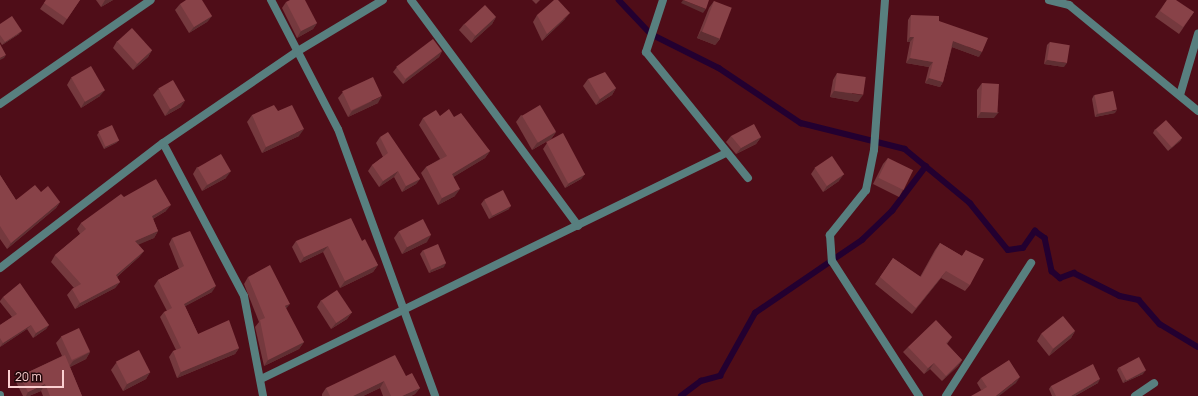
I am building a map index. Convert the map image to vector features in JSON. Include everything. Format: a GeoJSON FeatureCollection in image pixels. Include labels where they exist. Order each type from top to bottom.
{"type":"FeatureCollection","features":[{"type":"Feature","properties":{"kind":"street"},"geometry":{"type":"LineString","coordinates":[[0,104],[151,0]]}},
{"type":"Feature","properties":{"kind":"street"},"geometry":{"type":"LineString","coordinates":[[271,0],[338,129],[435,396]]}},
{"type":"Feature","properties":{"kind":"street"},"geometry":{"type":"LineString","coordinates":[[0,268],[163,143],[298,51],[384,0]]}},
{"type":"Feature","properties":{"kind":"street"},"geometry":{"type":"LineString","coordinates":[[411,0],[578,226]]}},
{"type":"Feature","properties":{"kind":"street"},"geometry":{"type":"LineString","coordinates":[[663,0],[646,52],[726,153],[748,178]]}},
{"type":"Feature","properties":{"kind":"street"},"geometry":{"type":"LineString","coordinates":[[885,0],[876,135],[866,190],[830,235],[832,261],[919,396]]}},
{"type":"Feature","properties":{"kind":"street"},"geometry":{"type":"LineString","coordinates":[[1049,0],[1069,5],[1198,111]]}},
{"type":"Feature","properties":{"kind":"street"},"geometry":{"type":"LineString","coordinates":[[1180,95],[1198,34]]}},
{"type":"Feature","properties":{"kind":"street"},"geometry":{"type":"LineString","coordinates":[[163,143],[244,296],[261,379],[263,396]]}},
{"type":"Feature","properties":{"kind":"street"},"geometry":{"type":"LineString","coordinates":[[261,379],[726,153]]}},
{"type":"Feature","properties":{"kind":"street"},"geometry":{"type":"LineString","coordinates":[[946,396],[1031,263]]}},
{"type":"Feature","properties":{"kind":"street"},"geometry":{"type":"LineString","coordinates":[[1135,396],[1154,383]]}},
{"type":"Feature","properties":{"kind":"building"},"geometry":{"type":"Polygon","coordinates":[[[46,0],[80,0],[67,19],[44,3],[46,0]]]}},
{"type":"Feature","properties":{"kind":"building"},"geometry":{"type":"Polygon","coordinates":[[[186,0],[202,0],[212,16],[194,27],[180,4],[186,0]]]}},
{"type":"Feature","properties":{"kind":"building"},"geometry":{"type":"Polygon","coordinates":[[[290,0],[305,0],[317,23],[301,31],[286,2],[290,0]]]}},
{"type":"Feature","properties":{"kind":"building"},"geometry":{"type":"Polygon","coordinates":[[[554,0],[558,0],[570,13],[547,34],[537,15],[554,0]]]}},
{"type":"Feature","properties":{"kind":"building"},"geometry":{"type":"Polygon","coordinates":[[[683,0],[709,0],[706,9],[683,0]]]}},
{"type":"Feature","properties":{"kind":"building"},"geometry":{"type":"Polygon","coordinates":[[[1167,0],[1176,0],[1194,12],[1183,27],[1160,11],[1167,0]]]}},
{"type":"Feature","properties":{"kind":"building"},"geometry":{"type":"Polygon","coordinates":[[[714,1],[732,8],[720,39],[702,32],[714,1]]]}},
{"type":"Feature","properties":{"kind":"building"},"geometry":{"type":"Polygon","coordinates":[[[485,5],[496,17],[475,36],[465,24],[485,5]]]}},
{"type":"Feature","properties":{"kind":"building"},"geometry":{"type":"Polygon","coordinates":[[[911,15],[939,16],[939,21],[988,38],[982,52],[953,41],[943,82],[929,78],[933,62],[910,58],[914,37],[910,37],[911,15]]]}},
{"type":"Feature","properties":{"kind":"building"},"geometry":{"type":"Polygon","coordinates":[[[12,16],[22,31],[5,42],[0,35],[0,24],[12,16]]]}},
{"type":"Feature","properties":{"kind":"building"},"geometry":{"type":"Polygon","coordinates":[[[132,28],[152,50],[137,64],[117,41],[132,28]]]}},
{"type":"Feature","properties":{"kind":"building"},"geometry":{"type":"Polygon","coordinates":[[[433,39],[442,51],[405,79],[396,67],[433,39]]]}},
{"type":"Feature","properties":{"kind":"building"},"geometry":{"type":"Polygon","coordinates":[[[1050,42],[1070,45],[1067,63],[1047,60],[1050,42]]]}},
{"type":"Feature","properties":{"kind":"building"},"geometry":{"type":"Polygon","coordinates":[[[0,44],[6,55],[0,58],[0,44]]]}},
{"type":"Feature","properties":{"kind":"building"},"geometry":{"type":"Polygon","coordinates":[[[91,66],[105,90],[85,102],[71,78],[91,66]]]}},
{"type":"Feature","properties":{"kind":"building"},"geometry":{"type":"Polygon","coordinates":[[[605,72],[616,88],[600,99],[588,79],[605,72]]]}},
{"type":"Feature","properties":{"kind":"building"},"geometry":{"type":"Polygon","coordinates":[[[837,73],[866,77],[863,95],[834,91],[837,73]]]}},
{"type":"Feature","properties":{"kind":"building"},"geometry":{"type":"Polygon","coordinates":[[[373,77],[382,96],[351,110],[342,91],[373,77]]]}},
{"type":"Feature","properties":{"kind":"building"},"geometry":{"type":"Polygon","coordinates":[[[173,80],[185,101],[170,109],[158,89],[173,80]]]}},
{"type":"Feature","properties":{"kind":"building"},"geometry":{"type":"Polygon","coordinates":[[[982,83],[999,84],[997,113],[980,112],[982,83]]]}},
{"type":"Feature","properties":{"kind":"building"},"geometry":{"type":"Polygon","coordinates":[[[1113,91],[1117,110],[1098,114],[1094,95],[1113,91]]]}},
{"type":"Feature","properties":{"kind":"building"},"geometry":{"type":"Polygon","coordinates":[[[274,105],[278,111],[292,105],[304,129],[266,147],[252,115],[274,105]]]}},
{"type":"Feature","properties":{"kind":"building"},"geometry":{"type":"Polygon","coordinates":[[[540,105],[556,132],[538,142],[522,116],[540,105]]]}},
{"type":"Feature","properties":{"kind":"building"},"geometry":{"type":"Polygon","coordinates":[[[449,109],[454,117],[461,113],[490,151],[452,174],[460,189],[442,198],[426,167],[447,156],[423,118],[436,110],[440,116],[449,109]]]}},
{"type":"Feature","properties":{"kind":"building"},"geometry":{"type":"Polygon","coordinates":[[[1166,120],[1182,138],[1172,147],[1156,129],[1166,120]]]}},
{"type":"Feature","properties":{"kind":"building"},"geometry":{"type":"Polygon","coordinates":[[[754,124],[761,137],[741,148],[731,136],[754,124]]]}},
{"type":"Feature","properties":{"kind":"building"},"geometry":{"type":"Polygon","coordinates":[[[112,125],[119,140],[106,147],[98,131],[112,125]]]}},
{"type":"Feature","properties":{"kind":"building"},"geometry":{"type":"Polygon","coordinates":[[[388,132],[420,179],[406,186],[398,171],[383,181],[372,165],[388,153],[380,137],[388,132]]]}},
{"type":"Feature","properties":{"kind":"building"},"geometry":{"type":"Polygon","coordinates":[[[563,133],[585,174],[568,183],[546,142],[563,133]]]}},
{"type":"Feature","properties":{"kind":"building"},"geometry":{"type":"Polygon","coordinates":[[[221,154],[231,171],[208,185],[198,168],[221,154]]]}},
{"type":"Feature","properties":{"kind":"building"},"geometry":{"type":"Polygon","coordinates":[[[832,156],[844,174],[827,186],[815,168],[832,156]]]}},
{"type":"Feature","properties":{"kind":"building"},"geometry":{"type":"Polygon","coordinates":[[[888,158],[913,170],[904,190],[878,178],[888,158]]]}},
{"type":"Feature","properties":{"kind":"building"},"geometry":{"type":"Polygon","coordinates":[[[0,175],[16,200],[35,185],[41,192],[48,186],[60,202],[11,243],[0,226],[0,175]]]}},
{"type":"Feature","properties":{"kind":"building"},"geometry":{"type":"Polygon","coordinates":[[[156,179],[171,205],[152,216],[158,231],[135,241],[144,251],[116,275],[120,282],[80,303],[72,289],[81,284],[55,255],[86,229],[81,223],[121,194],[124,197],[156,179]]]}},
{"type":"Feature","properties":{"kind":"building"},"geometry":{"type":"Polygon","coordinates":[[[503,190],[511,206],[492,216],[484,200],[503,190]]]}},
{"type":"Feature","properties":{"kind":"building"},"geometry":{"type":"Polygon","coordinates":[[[351,218],[362,241],[365,239],[378,265],[345,281],[328,246],[304,257],[296,241],[351,218]]]}},
{"type":"Feature","properties":{"kind":"building"},"geometry":{"type":"Polygon","coordinates":[[[423,219],[431,235],[407,247],[399,231],[423,219]]]}},
{"type":"Feature","properties":{"kind":"building"},"geometry":{"type":"Polygon","coordinates":[[[190,231],[216,286],[184,304],[198,334],[229,320],[239,348],[181,372],[173,351],[181,348],[164,312],[172,308],[158,280],[184,266],[172,238],[190,231]]]}},
{"type":"Feature","properties":{"kind":"building"},"geometry":{"type":"Polygon","coordinates":[[[940,243],[962,256],[966,250],[984,259],[970,285],[946,271],[916,308],[880,277],[893,258],[921,277],[940,243]]]}},
{"type":"Feature","properties":{"kind":"building"},"geometry":{"type":"Polygon","coordinates":[[[438,244],[446,263],[431,270],[423,250],[438,244]]]}},
{"type":"Feature","properties":{"kind":"building"},"geometry":{"type":"Polygon","coordinates":[[[270,265],[290,304],[285,306],[304,342],[268,360],[260,320],[265,318],[248,277],[270,265]]]}},
{"type":"Feature","properties":{"kind":"building"},"geometry":{"type":"Polygon","coordinates":[[[20,283],[49,325],[36,333],[31,325],[3,343],[0,338],[0,325],[17,314],[3,297],[20,283]]]}},
{"type":"Feature","properties":{"kind":"building"},"geometry":{"type":"Polygon","coordinates":[[[337,290],[352,312],[336,323],[321,301],[337,290]]]}},
{"type":"Feature","properties":{"kind":"building"},"geometry":{"type":"Polygon","coordinates":[[[1063,316],[1075,331],[1053,348],[1041,334],[1063,316]]]}},
{"type":"Feature","properties":{"kind":"building"},"geometry":{"type":"Polygon","coordinates":[[[936,320],[952,337],[946,343],[962,360],[946,376],[934,363],[928,368],[908,347],[936,320]]]}},
{"type":"Feature","properties":{"kind":"building"},"geometry":{"type":"Polygon","coordinates":[[[79,328],[90,352],[72,360],[61,336],[79,328]]]}},
{"type":"Feature","properties":{"kind":"building"},"geometry":{"type":"Polygon","coordinates":[[[139,350],[150,372],[127,384],[116,362],[139,350]]]}},
{"type":"Feature","properties":{"kind":"building"},"geometry":{"type":"Polygon","coordinates":[[[65,355],[82,396],[50,396],[45,384],[28,392],[20,376],[65,355]]]}},
{"type":"Feature","properties":{"kind":"building"},"geometry":{"type":"Polygon","coordinates":[[[395,355],[406,376],[412,373],[420,388],[402,396],[391,396],[384,381],[353,396],[330,396],[326,388],[395,355]]]}},
{"type":"Feature","properties":{"kind":"building"},"geometry":{"type":"Polygon","coordinates":[[[1139,357],[1146,370],[1127,381],[1120,367],[1139,357]]]}},
{"type":"Feature","properties":{"kind":"building"},"geometry":{"type":"Polygon","coordinates":[[[1009,360],[1020,377],[996,396],[971,396],[987,387],[981,378],[1009,360]]]}},
{"type":"Feature","properties":{"kind":"building"},"geometry":{"type":"Polygon","coordinates":[[[1093,364],[1100,379],[1071,396],[1056,396],[1051,386],[1093,364]]]}},
{"type":"Feature","properties":{"kind":"waterway"},"geometry":{"type":"LineString","coordinates":[[619,0],[651,34],[719,68],[801,123],[905,149],[970,203],[1008,250],[1023,248],[1035,231],[1045,238],[1052,271],[1060,278],[1074,273],[1120,296],[1139,300],[1160,324],[1198,347]]}},
{"type":"Feature","properties":{"kind":"waterway"},"geometry":{"type":"LineString","coordinates":[[681,396],[701,381],[720,376],[755,313],[862,240],[892,211],[926,166]]}}]}
